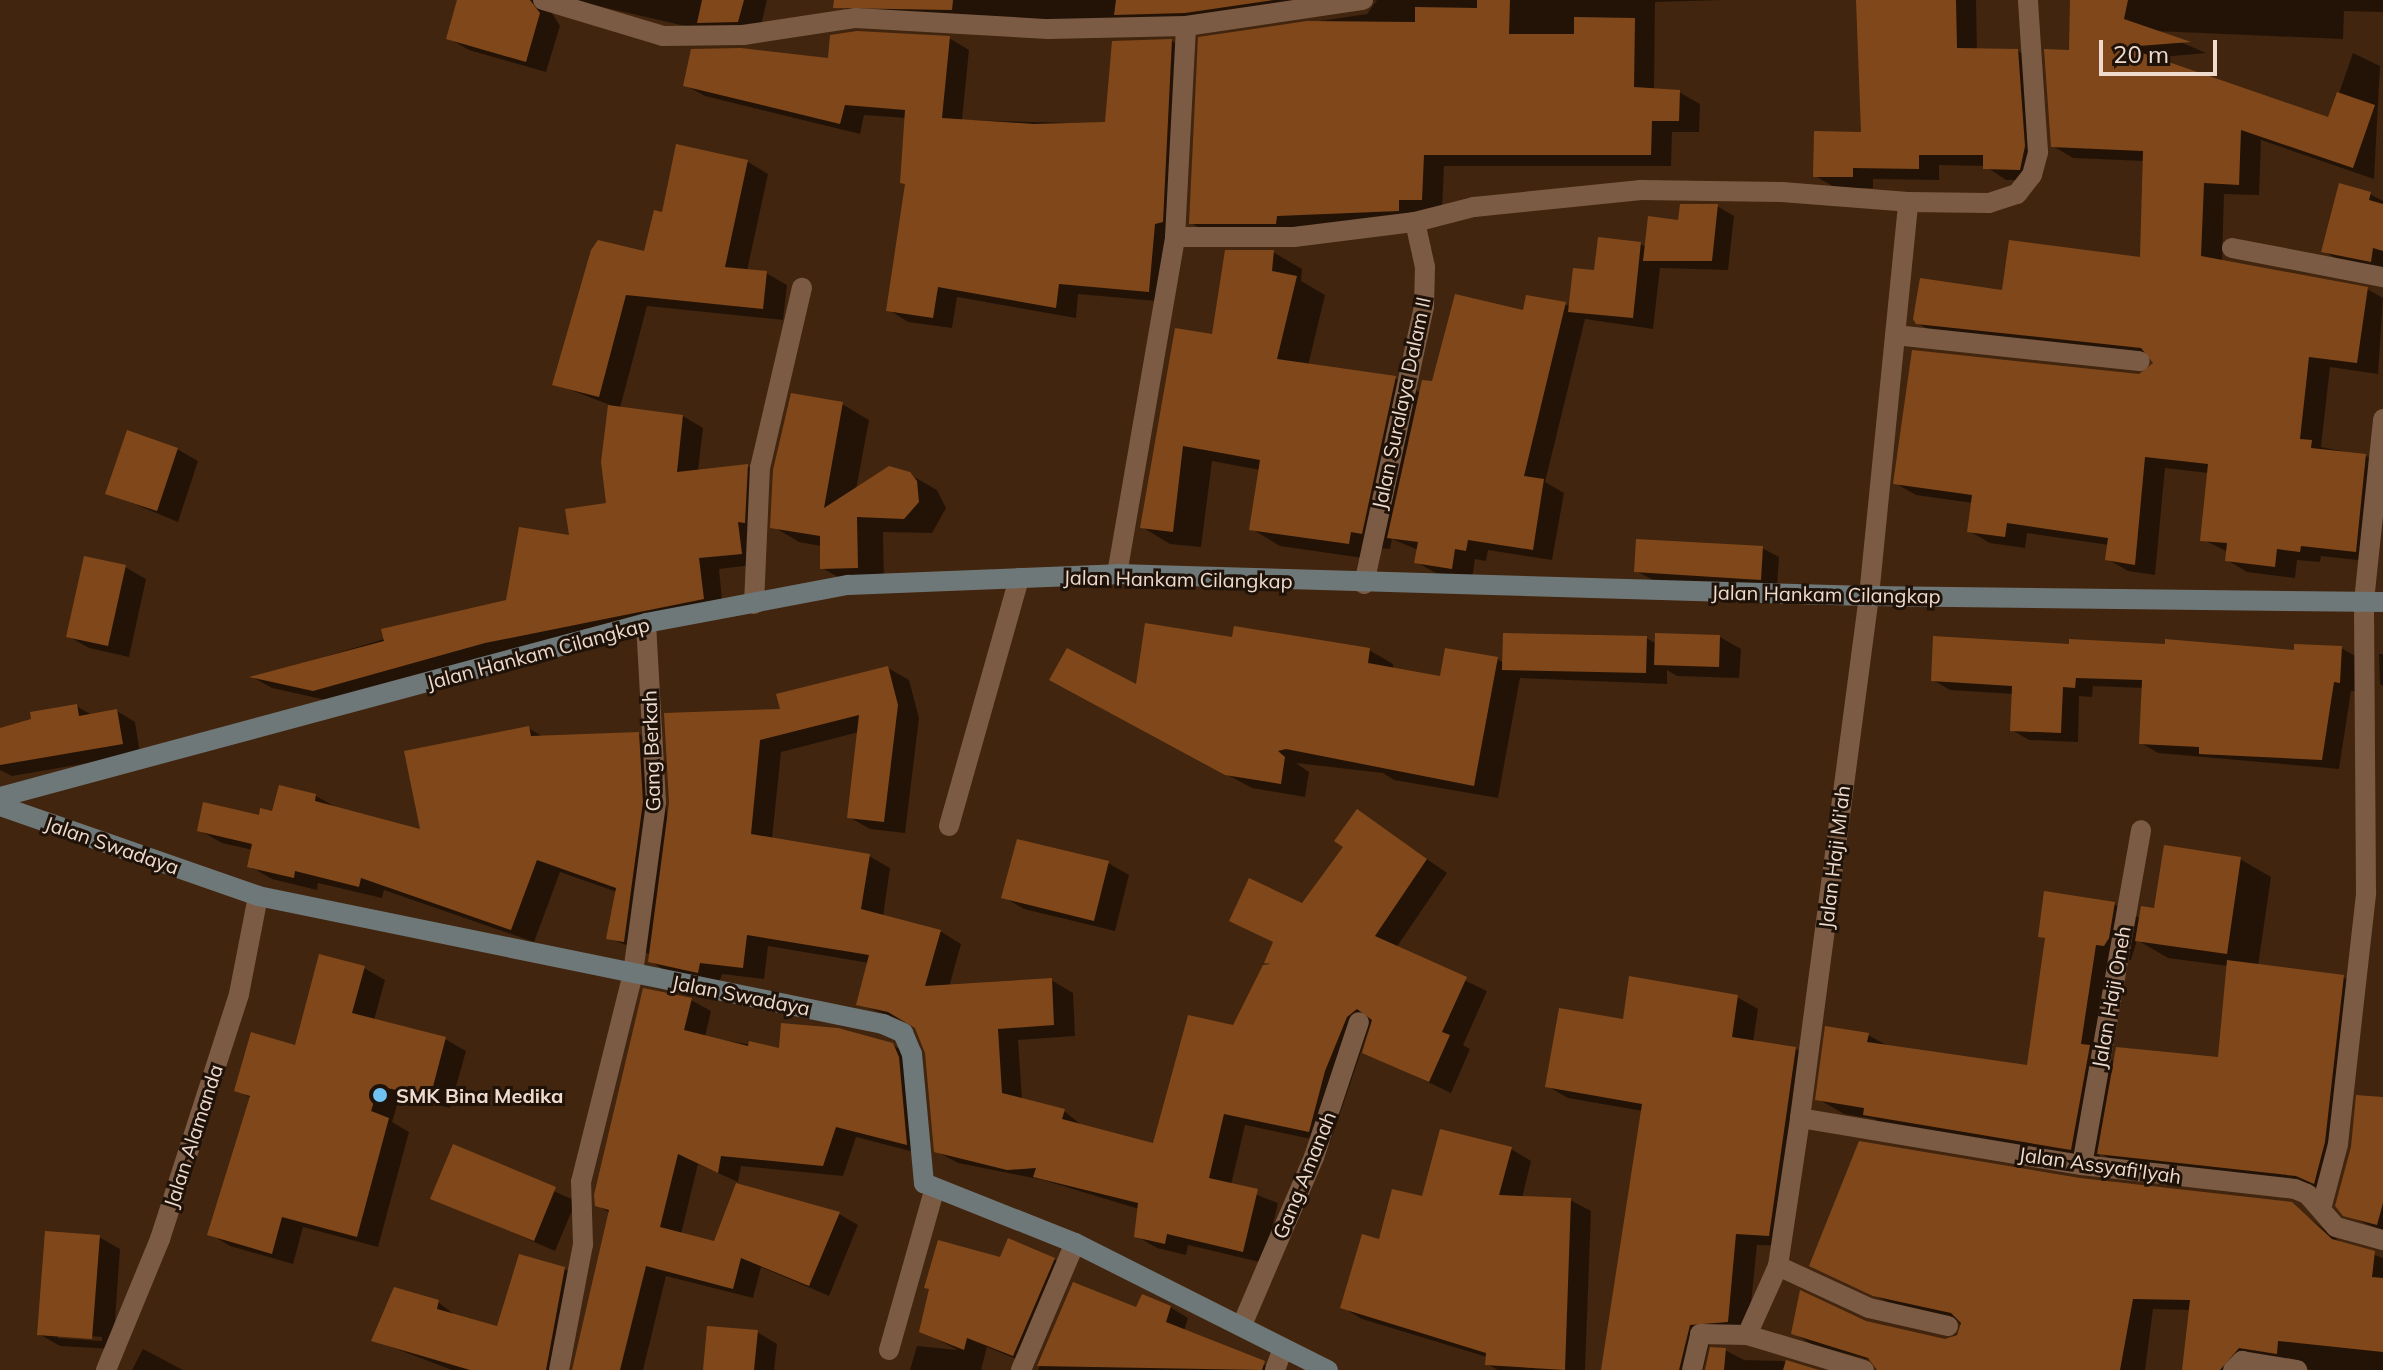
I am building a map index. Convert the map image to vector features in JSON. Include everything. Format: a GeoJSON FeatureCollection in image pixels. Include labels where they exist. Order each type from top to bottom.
{"type":"FeatureCollection","features":[{"type":"Feature","properties":{"kind":"street"},"geometry":{"type":"LineString","coordinates":[[543,0],[663,36],[743,35],[856,18],[1049,29],[1186,26],[1363,0]]}},
{"type":"Feature","properties":{"kind":"street"},"geometry":{"type":"LineString","coordinates":[[1175,237],[1294,237],[1415,222],[1474,207],[1641,190],[1769,191],[1908,202],[1989,203],[2017,194],[2032,175],[2038,152],[2028,0]]}},
{"type":"Feature","properties":{"kind":"street"},"geometry":{"type":"LineString","coordinates":[[1117,574],[1175,237],[1186,26]]}},
{"type":"Feature","properties":{"kind":"street","name":"Jalan Haji Mi'ah"},"geometry":{"type":"LineString","coordinates":[[1747,1335],[1778,1266],[1800,1118],[1869,596],[1908,202]]}},
{"type":"Feature","properties":{"kind":"street","name":"Jalan Suralaya Dalam II"},"geometry":{"type":"LineString","coordinates":[[1364,584],[1424,307],[1425,267],[1415,222]]}},
{"type":"Feature","properties":{"kind":"street"},"geometry":{"type":"LineString","coordinates":[[2232,248],[2383,277]]}},
{"type":"Feature","properties":{"kind":"street"},"geometry":{"type":"LineString","coordinates":[[754,604],[760,468],[802,288]]}},
{"type":"Feature","properties":{"kind":"street"},"geometry":{"type":"LineString","coordinates":[[1895,335],[2140,361]]}},
{"type":"Feature","properties":{"kind":"street"},"geometry":{"type":"LineString","coordinates":[[2321,1209],[2338,1144],[2366,893],[2374,601],[2383,419]]}},
{"type":"Feature","properties":{"kind":"street","name":"Jalan Hankam Cilangkap"},"geometry":{"type":"LineString","coordinates":[[0,797],[646,623],[848,585],[1117,574],[1364,584],[1869,596],[2374,601]]}},
{"type":"Feature","properties":{"kind":"street"},"geometry":{"type":"LineString","coordinates":[[949,826],[1019,578]]}},
{"type":"Feature","properties":{"kind":"street","name":"Gang Berkah"},"geometry":{"type":"LineString","coordinates":[[559,1370],[583,1244],[581,1182],[633,973],[656,802],[646,623]]}},
{"type":"Feature","properties":{"kind":"street","name":"Jalan Swadaya"},"geometry":{"type":"LineString","coordinates":[[0,806],[258,896],[883,1024],[903,1033],[912,1054],[919,1169],[934,1191]]}},
{"type":"Feature","properties":{"kind":"street","name":"Jalan Haji Oneh"},"geometry":{"type":"LineString","coordinates":[[2082,1165],[2141,830]]}},
{"type":"Feature","properties":{"kind":"street","name":"Jalan Alamanda"},"geometry":{"type":"LineString","coordinates":[[106,1370],[174,1196],[239,994],[258,896]]}},
{"type":"Feature","properties":{"kind":"street","name":"Gang Amanah"},"geometry":{"type":"LineString","coordinates":[[1242,1325],[1314,1157],[1359,1022]]}},
{"type":"Feature","properties":{"kind":"street","name":"Jalan Assyafi'Iyah"},"geometry":{"type":"LineString","coordinates":[[1800,1118],[2082,1165],[2295,1189],[2321,1209],[2336,1227],[2383,1240]]}},
{"type":"Feature","properties":{"kind":"street"},"geometry":{"type":"LineString","coordinates":[[889,1350],[934,1191],[1075,1243],[1242,1325],[1279,1360],[1328,1370]]}},
{"type":"Feature","properties":{"kind":"street"},"geometry":{"type":"LineString","coordinates":[[1021,1370],[1075,1243]]}},
{"type":"Feature","properties":{"kind":"street"},"geometry":{"type":"LineString","coordinates":[[1778,1266],[1869,1308],[1948,1326]]}},
{"type":"Feature","properties":{"kind":"street"},"geometry":{"type":"LineString","coordinates":[[1692,1370],[1700,1334],[1747,1335],[1864,1370]]}},
{"type":"Feature","properties":{"kind":"street"},"geometry":{"type":"LineString","coordinates":[[2233,1370],[2242,1361],[2297,1370]]}},
{"type":"Feature","properties":{"kind":"building"},"geometry":{"type":"Polygon","coordinates":[[[457,0],[530,0],[540,13],[526,62],[446,39],[457,0]]]}},
{"type":"Feature","properties":{"kind":"building"},"geometry":{"type":"Polygon","coordinates":[[[702,0],[744,0],[738,22],[697,23],[702,0]]]}},
{"type":"Feature","properties":{"kind":"building"},"geometry":{"type":"Polygon","coordinates":[[[834,0],[953,0],[952,10],[833,8],[834,0]]]}},
{"type":"Feature","properties":{"kind":"building"},"geometry":{"type":"Polygon","coordinates":[[[1116,0],[1274,0],[1185,13],[1114,15],[1116,0]]]}},
{"type":"Feature","properties":{"kind":"building"},"geometry":{"type":"Polygon","coordinates":[[[1477,0],[1510,0],[1509,34],[1574,34],[1574,17],[1635,18],[1634,87],[1680,90],[1679,121],[1652,121],[1651,155],[1424,155],[1422,200],[1399,200],[1399,211],[1277,216],[1276,224],[1189,224],[1198,37],[1307,21],[1415,22],[1415,7],[1477,8],[1477,0]]]}},
{"type":"Feature","properties":{"kind":"building"},"geometry":{"type":"Polygon","coordinates":[[[1856,0],[1956,0],[1957,48],[2018,49],[2025,146],[2020,170],[1983,169],[1983,155],[1919,155],[1919,169],[1853,168],[1853,177],[1813,177],[1814,131],[1861,132],[1856,0]]]}},
{"type":"Feature","properties":{"kind":"building"},"geometry":{"type":"Polygon","coordinates":[[[2070,0],[2128,0],[2124,19],[2191,42],[2125,47],[2328,117],[2337,92],[2375,105],[2353,168],[2241,130],[2239,185],[2204,183],[2201,256],[2368,287],[2357,363],[2309,357],[2300,439],[2312,440],[2311,448],[2366,454],[2356,552],[2301,546],[2300,552],[2277,549],[2275,567],[2225,561],[2227,543],[2200,541],[2208,464],[2145,457],[2135,565],[2105,560],[2108,538],[2007,523],[2005,537],[1967,532],[1972,495],[1893,484],[1912,350],[2139,374],[2153,363],[2141,348],[1916,324],[1913,319],[1920,278],[2002,290],[2009,240],[2140,257],[2143,151],[2051,147],[2044,49],[2069,50],[2070,0]]]}},
{"type":"Feature","properties":{"kind":"building"},"geometry":{"type":"Polygon","coordinates":[[[857,31],[950,36],[942,118],[1034,124],[1105,122],[1112,41],[1172,39],[1163,222],[1155,224],[1149,292],[1059,284],[1056,308],[938,287],[933,318],[886,311],[905,184],[900,183],[905,110],[845,105],[840,124],[683,86],[691,49],[741,48],[828,58],[830,35],[857,31]]]}},
{"type":"Feature","properties":{"kind":"building"},"geometry":{"type":"Polygon","coordinates":[[[676,144],[748,160],[725,267],[767,271],[763,309],[626,295],[599,397],[552,385],[591,250],[598,240],[644,251],[654,210],[662,212],[676,144]]]}},
{"type":"Feature","properties":{"kind":"building"},"geometry":{"type":"Polygon","coordinates":[[[2339,183],[2371,192],[2369,200],[2383,204],[2383,251],[2373,248],[2371,262],[2321,252],[2339,183]]]}},
{"type":"Feature","properties":{"kind":"building"},"geometry":{"type":"Polygon","coordinates":[[[1680,204],[1718,204],[1712,261],[1643,261],[1648,216],[1678,220],[1680,204]]]}},
{"type":"Feature","properties":{"kind":"building"},"geometry":{"type":"Polygon","coordinates":[[[1598,237],[1641,242],[1633,318],[1568,312],[1573,268],[1594,270],[1598,237]]]}},
{"type":"Feature","properties":{"kind":"building"},"geometry":{"type":"Polygon","coordinates":[[[1225,250],[1274,250],[1272,271],[1297,276],[1277,359],[1396,376],[1362,534],[1351,532],[1349,544],[1249,530],[1260,460],[1183,446],[1173,532],[1140,528],[1175,328],[1212,334],[1225,250]]]}},
{"type":"Feature","properties":{"kind":"building"},"geometry":{"type":"Polygon","coordinates":[[[1455,294],[1523,310],[1526,295],[1566,302],[1524,476],[1544,479],[1533,550],[1468,540],[1466,551],[1455,549],[1452,569],[1414,563],[1418,542],[1387,538],[1422,380],[1432,381],[1455,294]]]}},
{"type":"Feature","properties":{"kind":"building"},"geometry":{"type":"Polygon","coordinates":[[[791,393],[843,402],[824,508],[889,466],[910,472],[917,481],[919,502],[904,519],[857,517],[858,568],[820,569],[820,536],[770,528],[773,470],[791,393]]]}},
{"type":"Feature","properties":{"kind":"building"},"geometry":{"type":"Polygon","coordinates":[[[608,405],[683,415],[677,472],[748,464],[745,523],[738,522],[742,554],[699,558],[704,599],[485,643],[313,691],[249,677],[384,641],[381,629],[506,600],[519,527],[569,535],[565,509],[606,503],[601,462],[608,405]]]}},
{"type":"Feature","properties":{"kind":"building"},"geometry":{"type":"Polygon","coordinates":[[[127,430],[178,448],[157,511],[105,494],[127,430]]]}},
{"type":"Feature","properties":{"kind":"building"},"geometry":{"type":"Polygon","coordinates":[[[1636,539],[1763,546],[1761,580],[1634,572],[1636,539]]]}},
{"type":"Feature","properties":{"kind":"building"},"geometry":{"type":"Polygon","coordinates":[[[84,556],[126,565],[108,646],[66,637],[84,556]]]}},
{"type":"Feature","properties":{"kind":"building"},"geometry":{"type":"Polygon","coordinates":[[[1145,623],[1232,637],[1234,626],[1370,648],[1368,663],[1440,676],[1445,648],[1498,657],[1474,786],[1286,749],[1278,751],[1285,757],[1281,784],[1225,775],[1049,680],[1067,648],[1136,684],[1145,623]]]}},
{"type":"Feature","properties":{"kind":"building"},"geometry":{"type":"Polygon","coordinates":[[[1503,633],[1647,636],[1646,673],[1502,670],[1503,633]]]}},
{"type":"Feature","properties":{"kind":"building"},"geometry":{"type":"Polygon","coordinates":[[[1655,633],[1720,635],[1719,667],[1654,665],[1655,633]]]}},
{"type":"Feature","properties":{"kind":"building"},"geometry":{"type":"Polygon","coordinates":[[[1933,636],[2069,644],[2069,639],[2165,644],[2165,639],[2294,650],[2294,644],[2342,646],[2340,683],[2334,682],[2322,760],[2199,754],[2199,747],[2139,744],[2142,680],[2076,678],[2075,688],[2063,687],[2061,733],[2010,731],[2012,686],[1931,681],[1933,636]]]}},
{"type":"Feature","properties":{"kind":"building"},"geometry":{"type":"Polygon","coordinates":[[[888,666],[898,705],[884,822],[847,818],[859,715],[760,740],[751,834],[870,854],[861,909],[941,930],[925,986],[1052,978],[1054,1025],[998,1029],[1002,1093],[1065,1109],[1062,1119],[1153,1143],[1188,1015],[1233,1025],[1263,965],[1271,964],[1264,963],[1273,942],[1229,921],[1249,878],[1302,903],[1343,847],[1334,841],[1357,809],[1427,859],[1375,936],[1467,977],[1442,1032],[1450,1035],[1429,1082],[1362,1053],[1372,1020],[1357,1009],[1347,1017],[1325,1071],[1309,1132],[1224,1114],[1209,1178],[1258,1189],[1243,1252],[1167,1234],[1165,1244],[1134,1237],[1138,1203],[1033,1177],[1036,1168],[1007,1170],[934,1152],[925,1053],[915,1028],[888,1012],[856,1005],[869,955],[747,935],[743,968],[700,963],[698,973],[648,962],[669,803],[664,713],[780,709],[776,694],[888,666]]]}},
{"type":"Feature","properties":{"kind":"building"},"geometry":{"type":"Polygon","coordinates":[[[77,704],[79,716],[117,709],[123,744],[0,765],[0,728],[31,719],[30,712],[77,704]]]}},
{"type":"Feature","properties":{"kind":"building"},"geometry":{"type":"Polygon","coordinates":[[[529,726],[531,736],[639,732],[643,802],[624,942],[606,939],[616,888],[537,860],[511,930],[361,878],[359,887],[295,871],[294,878],[247,867],[252,844],[197,831],[203,802],[259,815],[260,808],[272,811],[279,785],[316,794],[315,801],[420,829],[404,751],[529,726]]]}},
{"type":"Feature","properties":{"kind":"building"},"geometry":{"type":"Polygon","coordinates":[[[1017,839],[1109,861],[1094,921],[1001,898],[1017,839]]]}},
{"type":"Feature","properties":{"kind":"building"},"geometry":{"type":"Polygon","coordinates":[[[2164,845],[2241,857],[2227,954],[2135,941],[2141,906],[2154,908],[2164,845]]]}},
{"type":"Feature","properties":{"kind":"building"},"geometry":{"type":"Polygon","coordinates":[[[2044,891],[2115,902],[2109,938],[2104,946],[2096,945],[2081,1044],[2090,1045],[2071,1150],[1863,1115],[1864,1108],[1815,1100],[1825,1026],[1869,1033],[1867,1042],[2027,1065],[2045,938],[2038,937],[2044,891]]]}},
{"type":"Feature","properties":{"kind":"building"},"geometry":{"type":"Polygon","coordinates":[[[319,954],[365,966],[352,1013],[446,1037],[430,1098],[379,1086],[371,1111],[389,1118],[357,1237],[282,1217],[272,1254],[207,1235],[250,1096],[234,1091],[251,1032],[295,1045],[319,954]]]}},
{"type":"Feature","properties":{"kind":"building"},"geometry":{"type":"Polygon","coordinates":[[[2227,960],[2344,975],[2325,1142],[2314,1184],[2296,1176],[2097,1154],[2116,1047],[2218,1057],[2227,960]]]}},
{"type":"Feature","properties":{"kind":"building"},"geometry":{"type":"Polygon","coordinates":[[[1629,976],[1738,995],[1732,1037],[1796,1047],[1769,1236],[1736,1234],[1728,1322],[1690,1325],[1679,1370],[1601,1370],[1642,1104],[1545,1087],[1559,1008],[1623,1019],[1629,976]]]}},
{"type":"Feature","properties":{"kind":"building"},"geometry":{"type":"Polygon","coordinates":[[[643,988],[692,998],[684,1030],[748,1046],[749,1041],[779,1048],[781,1023],[838,1028],[893,1043],[899,1057],[907,1145],[836,1127],[823,1166],[721,1156],[718,1173],[678,1154],[660,1227],[714,1241],[736,1183],[840,1212],[809,1286],[741,1258],[733,1289],[646,1266],[620,1370],[572,1370],[609,1210],[595,1206],[594,1195],[643,988]]]}},
{"type":"Feature","properties":{"kind":"building"},"geometry":{"type":"Polygon","coordinates":[[[2356,1095],[2383,1097],[2383,1203],[2377,1225],[2343,1216],[2335,1206],[2351,1147],[2356,1095]]]}},
{"type":"Feature","properties":{"kind":"building"},"geometry":{"type":"Polygon","coordinates":[[[1440,1129],[1512,1147],[1499,1195],[1571,1198],[1565,1370],[1485,1365],[1486,1353],[1340,1308],[1362,1234],[1379,1239],[1392,1189],[1422,1196],[1440,1129]]]}},
{"type":"Feature","properties":{"kind":"building"},"geometry":{"type":"Polygon","coordinates":[[[1859,1141],[2080,1178],[2292,1202],[2332,1239],[2375,1251],[2372,1277],[2383,1278],[2383,1352],[2278,1341],[2277,1354],[2239,1348],[2220,1370],[2182,1370],[2190,1300],[2133,1299],[2120,1370],[1877,1370],[1868,1358],[1791,1334],[1800,1290],[1866,1321],[1945,1339],[1957,1335],[1961,1323],[1951,1313],[1873,1296],[1809,1266],[1859,1141]]]}},
{"type":"Feature","properties":{"kind":"building"},"geometry":{"type":"Polygon","coordinates":[[[453,1144],[556,1187],[534,1241],[430,1199],[453,1144]]]}},
{"type":"Feature","properties":{"kind":"building"},"geometry":{"type":"Polygon","coordinates":[[[45,1231],[100,1235],[92,1339],[37,1335],[45,1231]]]}},
{"type":"Feature","properties":{"kind":"building"},"geometry":{"type":"Polygon","coordinates":[[[1008,1238],[1055,1258],[1013,1356],[967,1338],[964,1350],[919,1332],[929,1289],[924,1288],[938,1240],[1000,1257],[1008,1238]]]}},
{"type":"Feature","properties":{"kind":"building"},"geometry":{"type":"Polygon","coordinates":[[[519,1254],[565,1267],[546,1370],[470,1370],[371,1341],[394,1287],[439,1300],[437,1309],[497,1326],[519,1254]]]}},
{"type":"Feature","properties":{"kind":"building"},"geometry":{"type":"Polygon","coordinates":[[[1073,1282],[1136,1307],[1142,1294],[1171,1306],[1166,1322],[1265,1361],[1262,1370],[1037,1366],[1073,1282]]]}},
{"type":"Feature","properties":{"kind":"building"},"geometry":{"type":"Polygon","coordinates":[[[707,1326],[758,1330],[754,1370],[703,1370],[707,1326]]]}},
{"type":"Feature","properties":{"kind":"building"},"geometry":{"type":"Polygon","coordinates":[[[1710,1347],[1726,1348],[1724,1370],[1705,1370],[1710,1347]]]}},
{"type":"Feature","properties":{"kind":"building"},"geometry":{"type":"Polygon","coordinates":[[[1786,1360],[1819,1370],[1783,1370],[1786,1360]]]}},
{"type":"Feature","properties":{"kind":"place","name":"SMK Bina Medika"},"geometry":{"type":"Point","coordinates":[380,1095]}}]}
